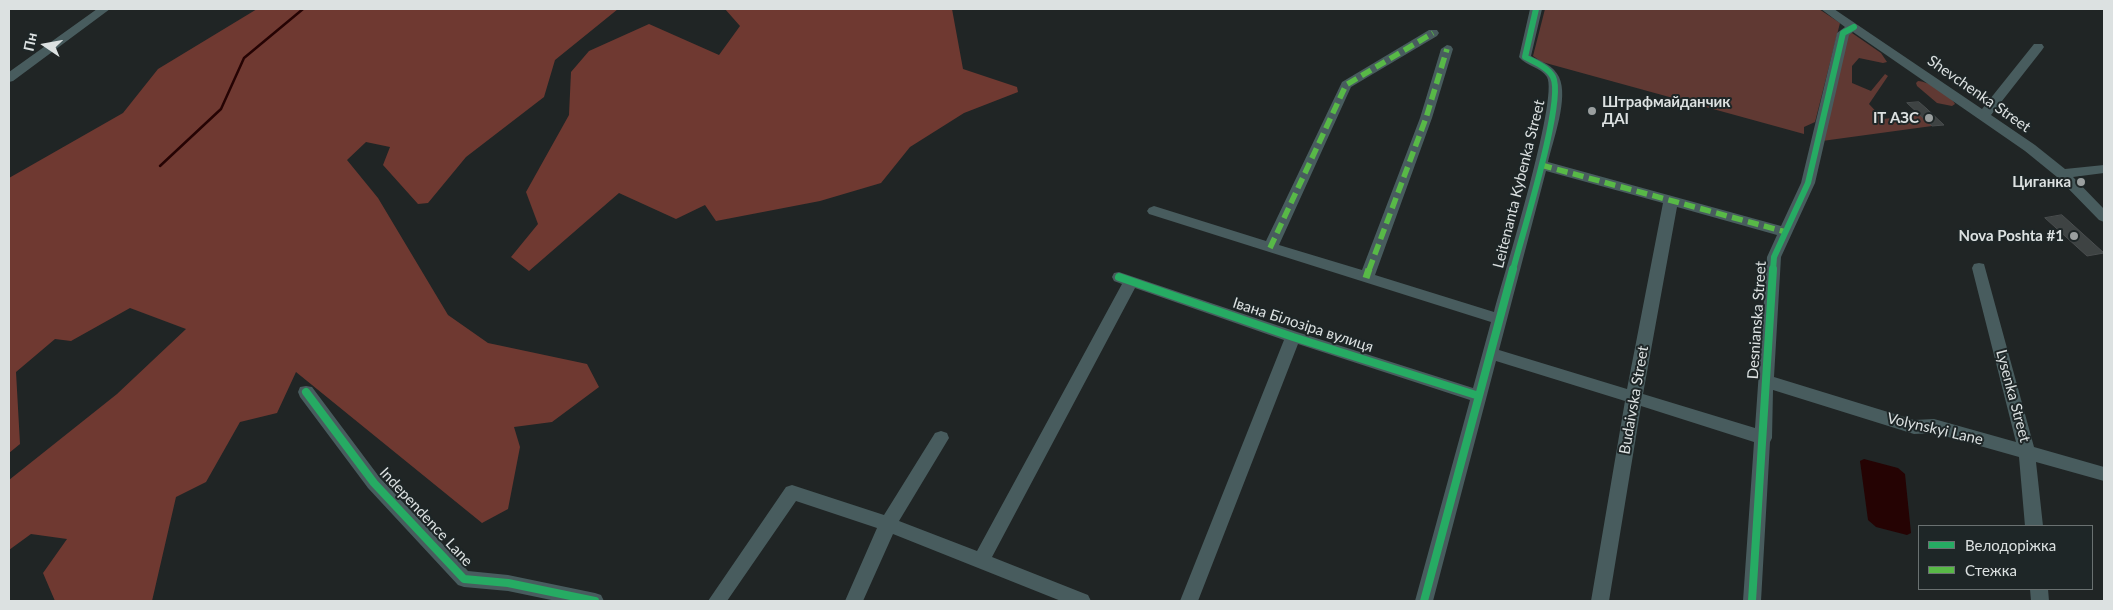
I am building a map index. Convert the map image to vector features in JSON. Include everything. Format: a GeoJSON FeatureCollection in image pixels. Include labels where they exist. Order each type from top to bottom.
{"type":"FeatureCollection","features":[{"type":"Feature","properties":{"kind":"street"},"geometry":{"type":"LineString","coordinates":[[9,78],[104,9]]}},
{"type":"Feature","properties":{"kind":"street","name":"Leitenanta Kybenka Street"},"geometry":{"type":"LineString","coordinates":[[1490,353],[1541,165],[1555,98],[1555,85],[1552,76],[1525,57],[1536,9]]}},
{"type":"Feature","properties":{"kind":"street","name":"Shevchenka Street"},"geometry":{"type":"LineString","coordinates":[[1827,9],[1984,116],[2062,174],[2104,217]]}},
{"type":"Feature","properties":{"kind":"street","name":"Desnianska Street"},"geometry":{"type":"LineString","coordinates":[[1752,601],[1764,438],[1774,257],[1808,182],[1843,32],[1854,26]]}},
{"type":"Feature","properties":{"kind":"street"},"geometry":{"type":"LineString","coordinates":[[1270,248],[1346,85],[1434,32]]}},
{"type":"Feature","properties":{"kind":"street"},"geometry":{"type":"LineString","coordinates":[[1984,116],[2038,47]]}},
{"type":"Feature","properties":{"kind":"street"},"geometry":{"type":"LineString","coordinates":[[1366,278],[1426,118],[1447,49]]}},
{"type":"Feature","properties":{"kind":"street"},"geometry":{"type":"LineString","coordinates":[[1541,165],[1786,232]]}},
{"type":"Feature","properties":{"kind":"street"},"geometry":{"type":"LineString","coordinates":[[2062,174],[2104,169]]}},
{"type":"Feature","properties":{"kind":"street","name":"Budaivska Street"},"geometry":{"type":"LineString","coordinates":[[1600,601],[1634,397],[1671,200]]}},
{"type":"Feature","properties":{"kind":"street"},"geometry":{"type":"LineString","coordinates":[[1154,211],[1499,319]]}},
{"type":"Feature","properties":{"kind":"street","name":"Lysenka Street"},"geometry":{"type":"LineString","coordinates":[[1980,268],[2027,452],[2034,525]]}},
{"type":"Feature","properties":{"kind":"street","name":"Івана Білозіра вулиця"},"geometry":{"type":"LineString","coordinates":[[981,561],[1125,279],[1479,396]]}},
{"type":"Feature","properties":{"kind":"street"},"geometry":{"type":"LineString","coordinates":[[1189,601],[1293,336]]}},
{"type":"Feature","properties":{"kind":"street"},"geometry":{"type":"LineString","coordinates":[[1424,601],[1490,353],[1764,438]]}},
{"type":"Feature","properties":{"kind":"street","name":"Volynskyi Lane"},"geometry":{"type":"LineString","coordinates":[[1766,381],[1914,427],[1934,426],[2104,474]]}},
{"type":"Feature","properties":{"kind":"street","name":"Independence Lane"},"geometry":{"type":"LineString","coordinates":[[306,392],[374,483],[464,579],[508,583],[595,601]]}},
{"type":"Feature","properties":{"kind":"street"},"geometry":{"type":"LineString","coordinates":[[854,601],[888,524],[941,438]]}},
{"type":"Feature","properties":{"kind":"street"},"geometry":{"type":"LineString","coordinates":[[717,601],[792,492],[888,524],[1082,601]]}},
{"type":"Feature","properties":{"kind":"shaded area"},"geometry":{"type":"Polygon","coordinates":[[[257,9],[618,9],[555,60],[544,97],[466,157],[428,203],[418,204],[383,165],[390,147],[366,142],[347,160],[378,198],[448,315],[488,343],[587,364],[599,387],[552,422],[514,427],[520,447],[508,509],[482,523],[296,372],[277,413],[240,422],[206,482],[176,497],[152,601],[55,601],[43,573],[67,539],[31,534],[9,550],[9,480],[117,394],[186,329],[130,308],[71,341],[55,339],[16,372],[20,444],[9,453],[9,178],[123,113],[158,69],[257,9]]]}},
{"type":"Feature","properties":{"kind":"shaded area"},"geometry":{"type":"Polygon","coordinates":[[[725,9],[952,9],[963,69],[1017,87],[1018,92],[964,113],[910,147],[881,183],[820,201],[716,221],[705,205],[676,219],[619,193],[529,271],[511,257],[538,224],[526,192],[569,115],[571,72],[589,51],[649,24],[719,55],[740,26],[725,9]]]}},
{"type":"Feature","properties":{"kind":"shaded area"},"geometry":{"type":"Polygon","coordinates":[[[1545,9],[1819,9],[1840,23],[1815,122],[1804,127],[1804,134],[1542,62],[1533,56],[1545,9]]]}},
{"type":"Feature","properties":{"kind":"shaded area"},"geometry":{"type":"Polygon","coordinates":[[[1852,33],[1881,53],[1887,62],[1883,63],[1859,58],[1852,66],[1852,83],[1871,91],[1885,74],[1888,76],[1869,104],[1883,119],[1920,115],[1932,126],[1822,141],[1847,34],[1852,33]]]}},
{"type":"Feature","properties":{"kind":"shaded area"},"geometry":{"type":"Polygon","coordinates":[[[1918,81],[1939,89],[1949,96],[1955,104],[1952,106],[1937,103],[1917,86],[1916,83],[1918,81]]]}},
{"type":"Feature","properties":{"kind":"shaded area"},"geometry":{"type":"Polygon","coordinates":[[[1864,459],[1898,468],[1905,474],[1911,533],[1907,535],[1876,527],[1868,520],[1860,461],[1864,459]]]}},
{"type":"Feature","properties":{"kind":"building","name":"ІТ АЗС"},"geometry":{"type":"Polygon","coordinates":[[[1919,102],[1944,125],[1932,126],[1907,103],[1919,102]]]}},
{"type":"Feature","properties":{"kind":"building","name":"Nova Poshta #1"},"geometry":{"type":"Polygon","coordinates":[[[2062,215],[2104,253],[2087,256],[2045,218],[2062,215]]]}},
{"type":"Feature","properties":{"kind":"waterway"},"geometry":{"type":"LineString","coordinates":[[160,166],[221,109],[244,58],[303,9]]}},
{"type":"Feature","properties":{"kind":"marked path"},"geometry":{"type":"LineString","coordinates":[[1270,248],[1346,85],[1433,33]]}},
{"type":"Feature","properties":{"kind":"marked path"},"geometry":{"type":"LineString","coordinates":[[1366,278],[1426,118],[1447,49]]}},
{"type":"Feature","properties":{"kind":"marked path"},"geometry":{"type":"LineString","coordinates":[[1541,165],[1786,232]]}},
{"type":"Feature","properties":{"kind":"cycle path"},"geometry":{"type":"LineString","coordinates":[[1424,601],[1552,120],[1555,96],[1553,77],[1544,68],[1525,57],[1536,9]]}},
{"type":"Feature","properties":{"kind":"cycle path"},"geometry":{"type":"LineString","coordinates":[[1752,601],[1774,257],[1808,183],[1843,33],[1854,27]]}},
{"type":"Feature","properties":{"kind":"cycle path"},"geometry":{"type":"LineString","coordinates":[[1119,277],[1293,337],[1479,396]]}},
{"type":"Feature","properties":{"kind":"cycle path"},"geometry":{"type":"LineString","coordinates":[[306,392],[374,483],[464,579],[508,583],[595,601]]}},
{"type":"Feature","properties":{"kind":"place","name":"Штрафмайданчик ДАІ"},"geometry":{"type":"Point","coordinates":[1592,111]}},
{"type":"Feature","properties":{"kind":"place","name":"ІТ АЗС"},"geometry":{"type":"Point","coordinates":[1929,118]}},
{"type":"Feature","properties":{"kind":"place","name":"Циганка"},"geometry":{"type":"Point","coordinates":[2081,182]}},
{"type":"Feature","properties":{"kind":"place","name":"Nova Poshta #1"},"geometry":{"type":"Point","coordinates":[2074,236]}}]}
